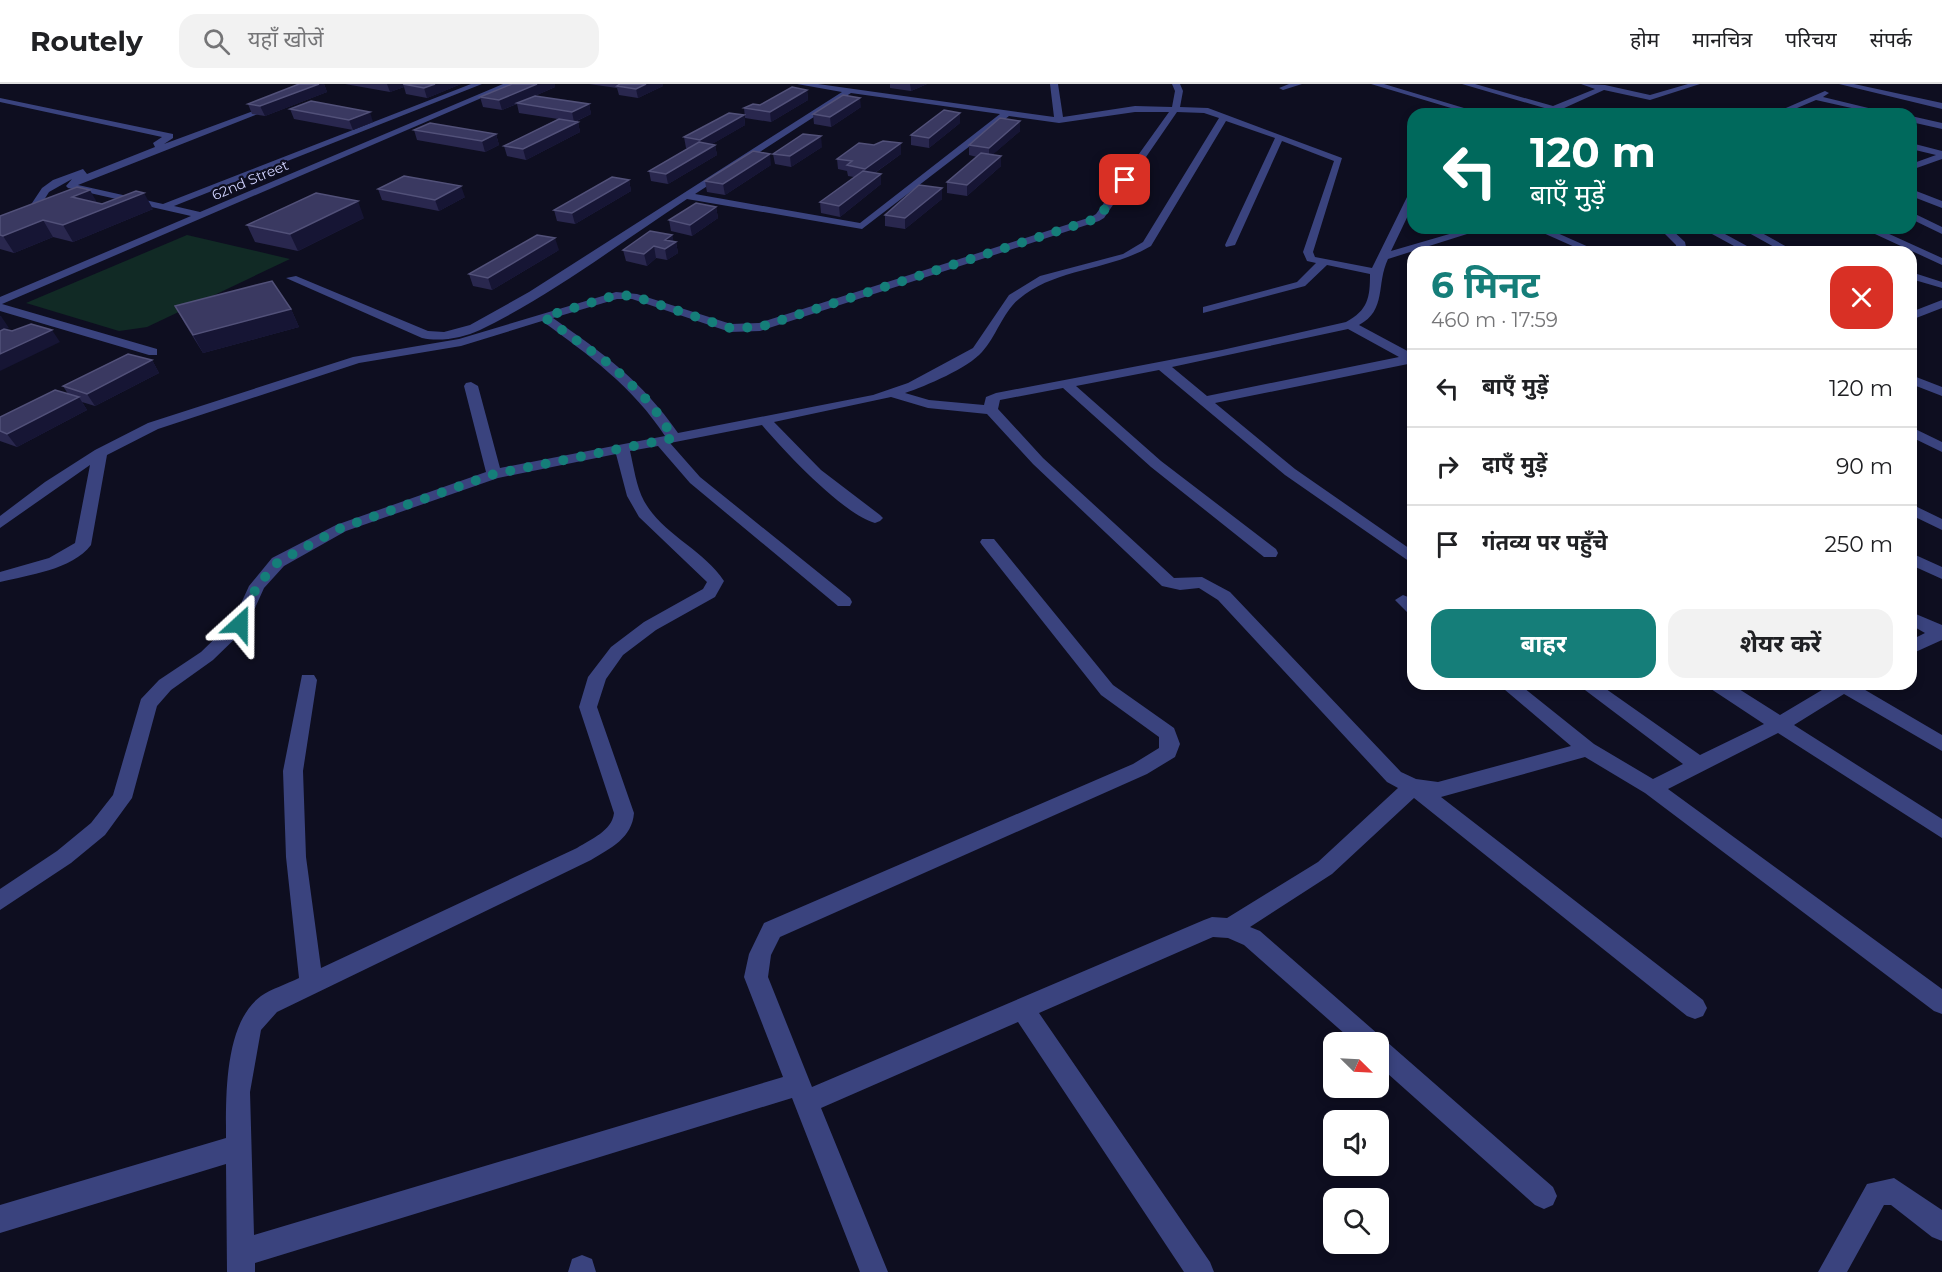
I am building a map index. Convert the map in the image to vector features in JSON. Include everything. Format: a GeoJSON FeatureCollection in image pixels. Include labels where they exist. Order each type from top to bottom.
{"type":"FeatureCollection","features":[{"type":"Feature","properties":{"kind":"street"},"geometry":{"type":"LineString","coordinates":[[163,207],[478,84]]}},
{"type":"Feature","properties":{"kind":"street","name":"62nd Street"},"geometry":{"type":"LineString","coordinates":[[0,301],[510,84]]}},
{"type":"Feature","properties":{"kind":"street"},"geometry":{"type":"LineString","coordinates":[[801,84],[1059,120],[1112,111],[1176,108],[1205,110],[1280,136],[1339,160],[1308,252],[1311,259],[1376,272]]}},
{"type":"Feature","properties":{"kind":"street"},"geometry":{"type":"LineString","coordinates":[[1054,84],[1059,120]]}},
{"type":"Feature","properties":{"kind":"street"},"geometry":{"type":"LineString","coordinates":[[0,523],[50,485],[100,453],[153,426],[357,360],[461,342],[616,295],[633,296],[730,328],[760,327],[1087,222],[1100,216],[1176,108],[1179,91],[1176,84]]}},
{"type":"Feature","properties":{"kind":"street"},"geometry":{"type":"LineString","coordinates":[[1283,88],[1298,84]]}},
{"type":"Feature","properties":{"kind":"street"},"geometry":{"type":"LineString","coordinates":[[1375,84],[1459,108]]}},
{"type":"Feature","properties":{"kind":"street"},"geometry":{"type":"LineString","coordinates":[[1391,89],[1403,84]]}},
{"type":"Feature","properties":{"kind":"street"},"geometry":{"type":"LineString","coordinates":[[1466,84],[1548,108]]}},
{"type":"Feature","properties":{"kind":"street"},"geometry":{"type":"LineString","coordinates":[[1585,84],[1650,98],[1696,84]]}},
{"type":"Feature","properties":{"kind":"street"},"geometry":{"type":"LineString","coordinates":[[1568,108],[1601,88],[1613,84]]}},
{"type":"Feature","properties":{"kind":"street"},"geometry":{"type":"LineString","coordinates":[[1790,108],[1845,84],[1862,86],[1942,106]]}},
{"type":"Feature","properties":{"kind":"street"},"geometry":{"type":"LineString","coordinates":[[292,278],[426,335],[444,336],[474,328],[533,294],[849,90]]}},
{"type":"Feature","properties":{"kind":"street"},"geometry":{"type":"LineString","coordinates":[[1814,97],[1863,108]]}},
{"type":"Feature","properties":{"kind":"street"},"geometry":{"type":"LineString","coordinates":[[0,100],[170,136],[160,143],[56,182],[45,190],[30,214],[0,228]]}},
{"type":"Feature","properties":{"kind":"street"},"geometry":{"type":"LineString","coordinates":[[200,215],[71,186],[76,181],[282,101]]}},
{"type":"Feature","properties":{"kind":"street"},"geometry":{"type":"LineString","coordinates":[[686,196],[862,226],[1007,113]]}},
{"type":"Feature","properties":{"kind":"street"},"geometry":{"type":"LineString","coordinates":[[0,901],[64,857],[98,829],[122,798],[148,704],[165,685],[207,656],[240,624],[257,586],[278,562],[341,528],[494,474],[891,393],[951,368],[977,351],[1013,297],[1044,278],[1127,256],[1147,244],[1224,117]]}},
{"type":"Feature","properties":{"kind":"street"},"geometry":{"type":"LineString","coordinates":[[1917,120],[1942,126]]}},
{"type":"Feature","properties":{"kind":"street"},"geometry":{"type":"LineString","coordinates":[[1230,245],[1280,136]]}},
{"type":"Feature","properties":{"kind":"street"},"geometry":{"type":"LineString","coordinates":[[1917,148],[1942,155]]}},
{"type":"Feature","properties":{"kind":"street"},"geometry":{"type":"LineString","coordinates":[[1917,165],[1942,155]]}},
{"type":"Feature","properties":{"kind":"street"},"geometry":{"type":"LineString","coordinates":[[1917,195],[1942,205]]}},
{"type":"Feature","properties":{"kind":"street"},"geometry":{"type":"LineString","coordinates":[[991,410],[991,400],[996,397],[1161,366],[1350,325],[1365,318],[1374,307],[1376,272],[1407,207]]}},
{"type":"Feature","properties":{"kind":"street"},"geometry":{"type":"LineString","coordinates":[[1917,218],[1942,231]]}},
{"type":"Feature","properties":{"kind":"street"},"geometry":{"type":"LineString","coordinates":[[1420,246],[1461,234]]}},
{"type":"Feature","properties":{"kind":"street"},"geometry":{"type":"LineString","coordinates":[[1551,234],[1578,246]]}},
{"type":"Feature","properties":{"kind":"street"},"geometry":{"type":"LineString","coordinates":[[1670,234],[1681,246]]}},
{"type":"Feature","properties":{"kind":"street"},"geometry":{"type":"LineString","coordinates":[[1718,234],[1741,246]]}},
{"type":"Feature","properties":{"kind":"street"},"geometry":{"type":"LineString","coordinates":[[1756,234],[1780,246]]}},
{"type":"Feature","properties":{"kind":"street"},"geometry":{"type":"LineString","coordinates":[[1880,234],[1907,246]]}},
{"type":"Feature","properties":{"kind":"street"},"geometry":{"type":"LineString","coordinates":[[1383,257],[1407,250]]}},
{"type":"Feature","properties":{"kind":"street"},"geometry":{"type":"LineString","coordinates":[[1917,251],[1942,262]]}},
{"type":"Feature","properties":{"kind":"street"},"geometry":{"type":"LineString","coordinates":[[1207,310],[1301,284],[1324,262]]}},
{"type":"Feature","properties":{"kind":"street"},"geometry":{"type":"LineString","coordinates":[[1917,277],[1942,286]]}},
{"type":"Feature","properties":{"kind":"street"},"geometry":{"type":"LineString","coordinates":[[1917,314],[1942,304]]}},
{"type":"Feature","properties":{"kind":"street"},"geometry":{"type":"LineString","coordinates":[[0,307],[153,352]]}},
{"type":"Feature","properties":{"kind":"street"},"geometry":{"type":"LineString","coordinates":[[544,317],[612,366],[651,404],[668,439],[695,480],[843,602]]}},
{"type":"Feature","properties":{"kind":"street"},"geometry":{"type":"LineString","coordinates":[[1350,325],[1407,355]]}},
{"type":"Feature","properties":{"kind":"street"},"geometry":{"type":"LineString","coordinates":[[1203,400],[1407,359]]}},
{"type":"Feature","properties":{"kind":"street"},"geometry":{"type":"LineString","coordinates":[[1161,366],[1290,472],[1407,555]]}},
{"type":"Feature","properties":{"kind":"street"},"geometry":{"type":"LineString","coordinates":[[1917,382],[1942,392]]}},
{"type":"Feature","properties":{"kind":"street"},"geometry":{"type":"LineString","coordinates":[[1066,384],[1156,464],[1270,553]]}},
{"type":"Feature","properties":{"kind":"street"},"geometry":{"type":"LineString","coordinates":[[471,386],[494,474]]}},
{"type":"Feature","properties":{"kind":"street"},"geometry":{"type":"LineString","coordinates":[[891,393],[928,404],[991,410],[1038,461],[1168,582],[1180,585],[1202,582],[1224,596],[1394,777],[1413,786],[1695,1008]]}},
{"type":"Feature","properties":{"kind":"street"},"geometry":{"type":"LineString","coordinates":[[765,420],[788,449],[847,500],[875,518]]}},
{"type":"Feature","properties":{"kind":"street"},"geometry":{"type":"LineString","coordinates":[[1917,434],[1942,448]]}},
{"type":"Feature","properties":{"kind":"street"},"geometry":{"type":"LineString","coordinates":[[622,448],[637,502],[661,530],[707,569],[716,581],[709,593],[650,626],[617,651],[597,677],[588,707],[624,813],[623,824],[609,839],[584,854],[310,982],[269,1004],[250,1025],[238,1092],[241,1262],[802,1093],[1022,1008],[1212,927],[1230,928],[1252,938],[1360,1032]]}},
{"type":"Feature","properties":{"kind":"street"},"geometry":{"type":"LineString","coordinates":[[0,577],[58,561],[72,555],[83,545],[100,453]]}},
{"type":"Feature","properties":{"kind":"street"},"geometry":{"type":"LineString","coordinates":[[1917,512],[1942,525]]}},
{"type":"Feature","properties":{"kind":"street"},"geometry":{"type":"LineString","coordinates":[[874,1272],[756,977],[760,954],[772,930],[1140,769],[1168,752],[1170,744],[1167,733],[1107,690],[988,542]]}},
{"type":"Feature","properties":{"kind":"street"},"geometry":{"type":"LineString","coordinates":[[1917,561],[1942,574]]}},
{"type":"Feature","properties":{"kind":"street"},"geometry":{"type":"LineString","coordinates":[[1917,621],[1941,632]]}},
{"type":"Feature","properties":{"kind":"street"},"geometry":{"type":"LineString","coordinates":[[1917,645],[1941,632]]}},
{"type":"Feature","properties":{"kind":"street"},"geometry":{"type":"LineString","coordinates":[[308,680],[293,771],[296,857],[310,982]]}},
{"type":"Feature","properties":{"kind":"street"},"geometry":{"type":"LineString","coordinates":[[1514,690],[1587,749],[1652,788],[1942,1003]]}},
{"type":"Feature","properties":{"kind":"street"},"geometry":{"type":"LineString","coordinates":[[1594,690],[1698,764]]}},
{"type":"Feature","properties":{"kind":"street"},"geometry":{"type":"LineString","coordinates":[[1726,690],[1942,830]]}},
{"type":"Feature","properties":{"kind":"street"},"geometry":{"type":"LineString","coordinates":[[1652,788],[1780,724],[1836,690]]}},
{"type":"Feature","properties":{"kind":"street"},"geometry":{"type":"LineString","coordinates":[[1852,690],[1942,744]]}},
{"type":"Feature","properties":{"kind":"street"},"geometry":{"type":"LineString","coordinates":[[1413,786],[1438,790],[1587,749]]}},
{"type":"Feature","properties":{"kind":"street"},"geometry":{"type":"LineString","coordinates":[[1230,928],[1325,868],[1413,786]]}},
{"type":"Feature","properties":{"kind":"street"},"geometry":{"type":"LineString","coordinates":[[1022,1008],[1200,1272]]}},
{"type":"Feature","properties":{"kind":"street"},"geometry":{"type":"LineString","coordinates":[[1389,1059],[1544,1196]]}},
{"type":"Feature","properties":{"kind":"street"},"geometry":{"type":"LineString","coordinates":[[0,1219],[239,1147]]}},
{"type":"Feature","properties":{"kind":"street"},"geometry":{"type":"LineString","coordinates":[[1832,1272],[1876,1193],[1894,1191],[1942,1227]]}},
{"type":"Feature","properties":{"kind":"green space"},"geometry":{"type":"Polygon","coordinates":[[[187,235],[290,259],[147,327],[119,331],[26,303],[187,235]]]}},
{"type":"Feature","properties":{"kind":"building"},"geometry":{"type":"Polygon","coordinates":[[[299,84],[319,84],[260,106],[248,104],[299,84]]]}},
{"type":"Feature","properties":{"kind":"building"},"geometry":{"type":"Polygon","coordinates":[[[403,84],[435,84],[424,88],[403,84]]]}},
{"type":"Feature","properties":{"kind":"building"},"geometry":{"type":"Polygon","coordinates":[[[512,84],[537,84],[499,100],[480,97],[512,84]]]}},
{"type":"Feature","properties":{"kind":"building"},"geometry":{"type":"Polygon","coordinates":[[[646,84],[636,89],[617,86],[646,84]]]}},
{"type":"Feature","properties":{"kind":"building"},"geometry":{"type":"Polygon","coordinates":[[[792,87],[807,90],[770,112],[744,108],[753,104],[760,105],[792,87]]]}},
{"type":"Feature","properties":{"kind":"building"},"geometry":{"type":"Polygon","coordinates":[[[843,95],[860,98],[830,117],[813,114],[843,95]]]}},
{"type":"Feature","properties":{"kind":"building"},"geometry":{"type":"Polygon","coordinates":[[[535,96],[589,104],[572,112],[517,103],[535,96]]]}},
{"type":"Feature","properties":{"kind":"building"},"geometry":{"type":"Polygon","coordinates":[[[311,101],[370,112],[349,120],[290,109],[311,101]]]}},
{"type":"Feature","properties":{"kind":"building"},"geometry":{"type":"Polygon","coordinates":[[[944,110],[960,113],[929,138],[911,135],[944,110]]]}},
{"type":"Feature","properties":{"kind":"building"},"geometry":{"type":"Polygon","coordinates":[[[729,113],[744,115],[700,140],[684,137],[729,113]]]}},
{"type":"Feature","properties":{"kind":"building"},"geometry":{"type":"Polygon","coordinates":[[[1000,118],[1020,121],[989,148],[969,145],[1000,118]]]}},
{"type":"Feature","properties":{"kind":"building"},"geometry":{"type":"Polygon","coordinates":[[[559,119],[578,122],[523,149],[504,146],[559,119]]]}},
{"type":"Feature","properties":{"kind":"building"},"geometry":{"type":"Polygon","coordinates":[[[430,123],[496,134],[482,141],[414,130],[430,123]]]}},
{"type":"Feature","properties":{"kind":"building"},"geometry":{"type":"Polygon","coordinates":[[[803,134],[821,136],[790,156],[773,154],[803,134]]]}},
{"type":"Feature","properties":{"kind":"building"},"geometry":{"type":"Polygon","coordinates":[[[883,141],[901,143],[865,169],[847,165],[852,161],[837,159],[859,143],[874,145],[883,141]]]}},
{"type":"Feature","properties":{"kind":"building"},"geometry":{"type":"Polygon","coordinates":[[[699,142],[715,145],[666,174],[649,171],[699,142]]]}},
{"type":"Feature","properties":{"kind":"building"},"geometry":{"type":"Polygon","coordinates":[[[753,151],[770,154],[723,184],[705,181],[753,151]]]}},
{"type":"Feature","properties":{"kind":"building"},"geometry":{"type":"Polygon","coordinates":[[[981,153],[1001,156],[967,185],[947,182],[981,153]]]}},
{"type":"Feature","properties":{"kind":"building"},"geometry":{"type":"Polygon","coordinates":[[[863,171],[881,174],[839,206],[820,202],[863,171]]]}},
{"type":"Feature","properties":{"kind":"building"},"geometry":{"type":"Polygon","coordinates":[[[404,176],[461,186],[435,200],[378,189],[404,176]]]}},
{"type":"Feature","properties":{"kind":"building"},"geometry":{"type":"Polygon","coordinates":[[[612,177],[629,180],[572,213],[554,210],[612,177]]]}},
{"type":"Feature","properties":{"kind":"building"},"geometry":{"type":"Polygon","coordinates":[[[919,185],[942,188],[905,218],[885,215],[919,185]]]}},
{"type":"Feature","properties":{"kind":"building"},"geometry":{"type":"Polygon","coordinates":[[[77,187],[90,190],[72,197],[102,204],[136,191],[144,193],[63,225],[43,220],[3,236],[0,235],[0,216],[77,187]]]}},
{"type":"Feature","properties":{"kind":"building"},"geometry":{"type":"Polygon","coordinates":[[[316,193],[358,201],[290,234],[247,225],[316,193]]]}},
{"type":"Feature","properties":{"kind":"building"},"geometry":{"type":"Polygon","coordinates":[[[696,203],[716,207],[690,225],[669,220],[696,203]]]}},
{"type":"Feature","properties":{"kind":"building"},"geometry":{"type":"Polygon","coordinates":[[[650,231],[672,235],[665,240],[676,242],[665,249],[654,246],[644,254],[623,250],[650,231]]]}},
{"type":"Feature","properties":{"kind":"building"},"geometry":{"type":"Polygon","coordinates":[[[537,235],[555,238],[488,278],[469,274],[537,235]]]}},
{"type":"Feature","properties":{"kind":"building"},"geometry":{"type":"Polygon","coordinates":[[[272,281],[291,309],[193,335],[175,306],[272,281]]]}},
{"type":"Feature","properties":{"kind":"building"},"geometry":{"type":"Polygon","coordinates":[[[31,324],[52,330],[0,354],[0,331],[4,329],[12,331],[31,324]]]}},
{"type":"Feature","properties":{"kind":"building"},"geometry":{"type":"Polygon","coordinates":[[[128,354],[152,360],[87,394],[63,386],[128,354]]]}},
{"type":"Feature","properties":{"kind":"building"},"geometry":{"type":"Polygon","coordinates":[[[55,390],[79,397],[7,434],[0,431],[0,417],[55,390]]]}},
{"type":"Feature","properties":{"kind":"route"},"geometry":{"type":"LineString","coordinates":[[240,624],[257,586],[278,562],[341,528],[494,474],[674,438],[651,404],[639,391],[612,366],[544,317],[616,295],[633,296],[730,328],[760,327],[1095,219],[1100,216],[1125,180]]}}]}
